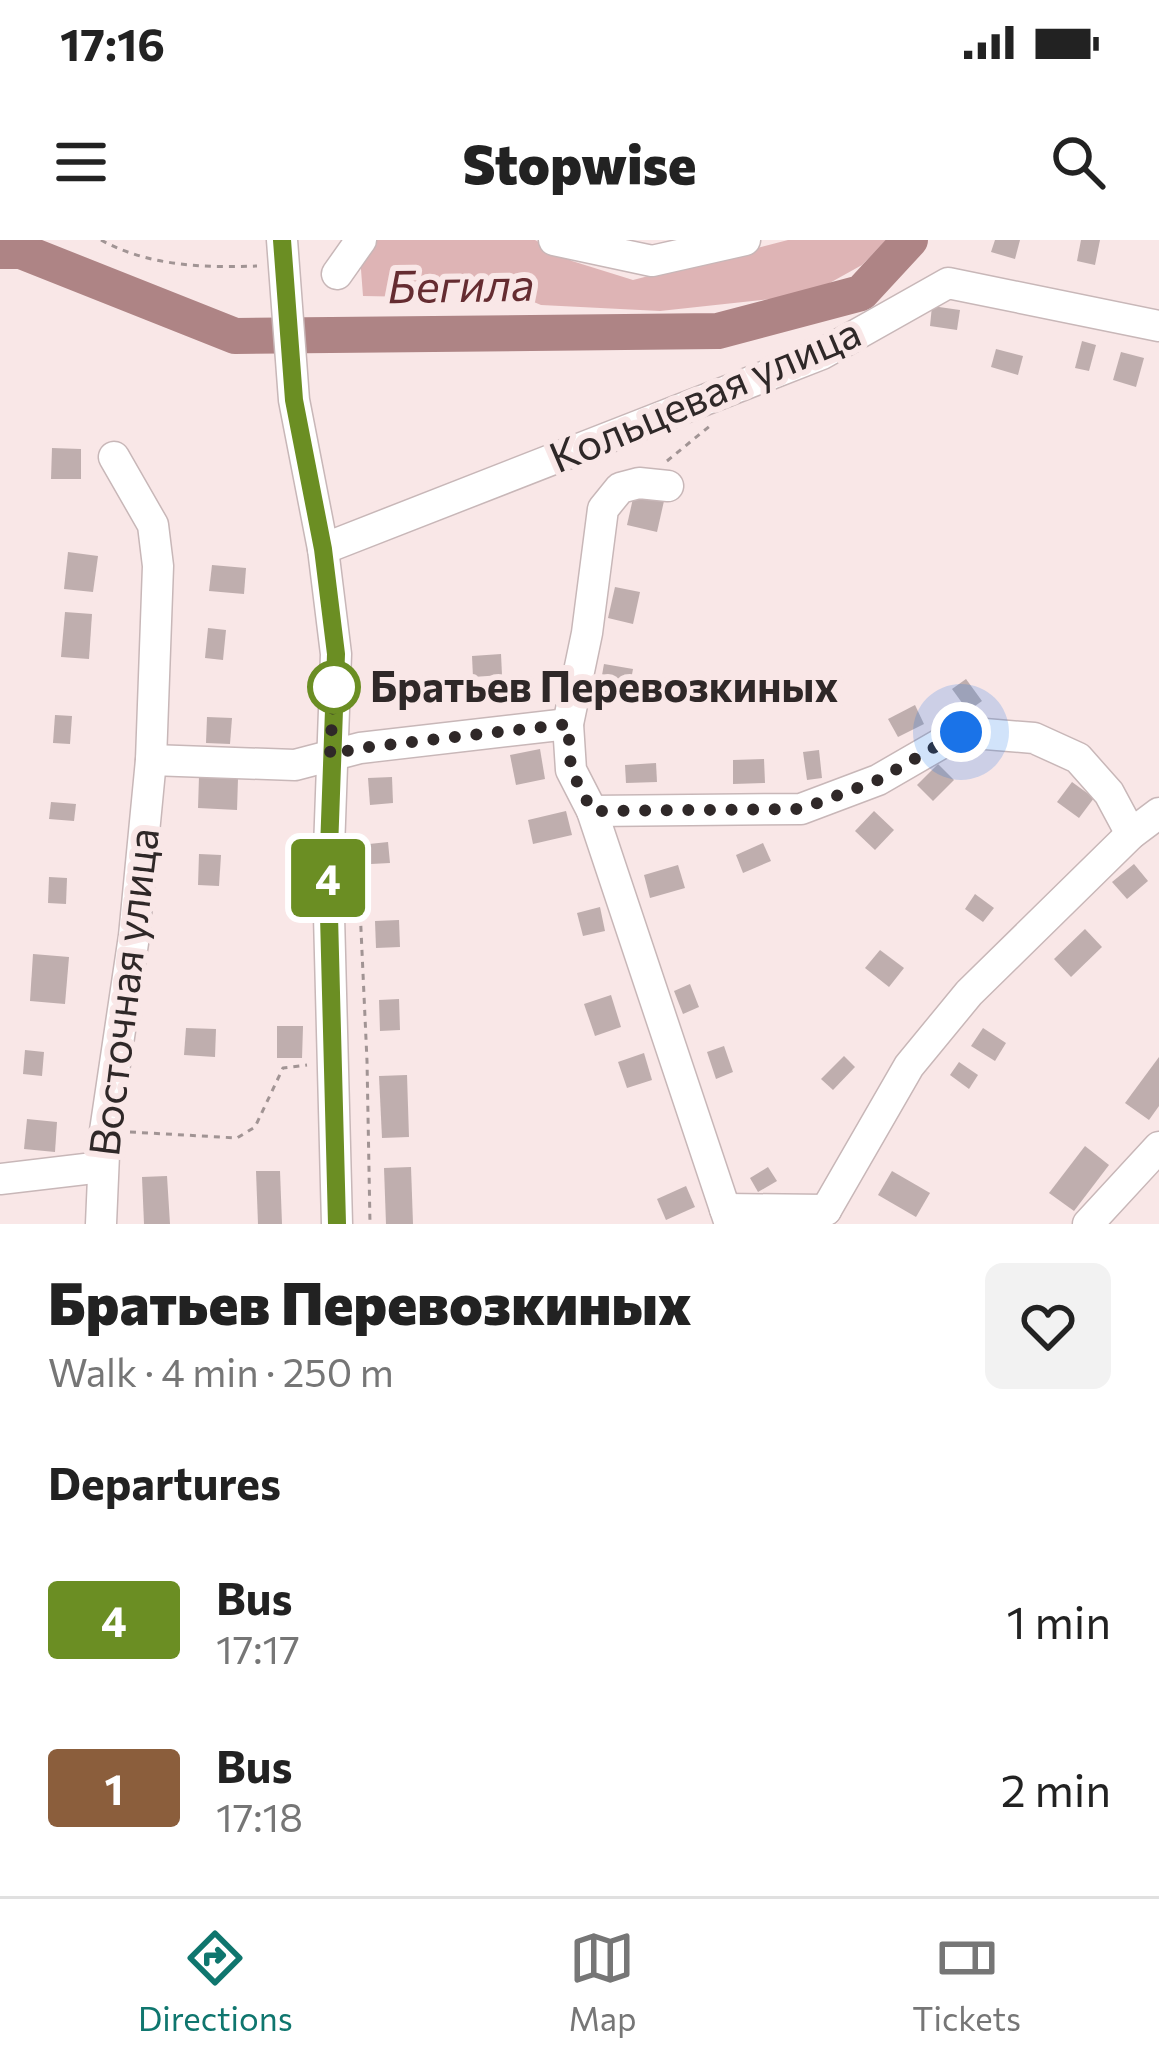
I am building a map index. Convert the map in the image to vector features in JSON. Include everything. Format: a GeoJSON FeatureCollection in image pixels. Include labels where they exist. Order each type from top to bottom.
{"type":"FeatureCollection","features":[{"type":"Feature","properties":{"kind":"street"},"geometry":{"type":"LineString","coordinates":[[337,274],[361,240]]}},
{"type":"Feature","properties":{"kind":"street"},"geometry":{"type":"LineString","coordinates":[[554,240],[652,261],[745,240]]}},
{"type":"Feature","properties":{"kind":"street"},"geometry":{"type":"LineString","coordinates":[[282,264],[294,400],[323,549],[336,654],[328,877],[337,1224]]}},
{"type":"Feature","properties":{"kind":"street","name":"Кольцевая улица"},"geometry":{"type":"LineString","coordinates":[[323,549],[822,354],[948,283],[1159,326]]}},
{"type":"Feature","properties":{"kind":"street","name":"Восточная улица"},"geometry":{"type":"LineString","coordinates":[[101,1224],[101,1167],[134,936],[151,760],[158,566],[153,525],[114,458]]}},
{"type":"Feature","properties":{"kind":"street"},"geometry":{"type":"LineString","coordinates":[[654,484],[620,488],[602,509],[587,633],[568,724],[571,770],[592,811],[727,1217],[829,1217],[909,1066],[969,993],[1131,834],[1159,813]]}},
{"type":"Feature","properties":{"kind":"street"},"geometry":{"type":"LineString","coordinates":[[151,760],[295,764],[360,748],[568,724]]}},
{"type":"Feature","properties":{"kind":"street"},"geometry":{"type":"LineString","coordinates":[[592,811],[802,809],[878,780],[961,732],[1034,738],[1078,758],[1109,793],[1131,834]]}},
{"type":"Feature","properties":{"kind":"street"},"geometry":{"type":"LineString","coordinates":[[1088,1224],[1159,1147]]}},
{"type":"Feature","properties":{"kind":"street"},"geometry":{"type":"LineString","coordinates":[[0,1179],[101,1167]]}},
{"type":"Feature","properties":{"kind":"path"},"geometry":{"type":"LineString","coordinates":[[101,240],[121,250],[201,268],[282,264]]}},
{"type":"Feature","properties":{"kind":"path"},"geometry":{"type":"LineString","coordinates":[[654,484],[720,418]]}},
{"type":"Feature","properties":{"kind":"path"},"geometry":{"type":"LineString","coordinates":[[105,1131],[237,1138],[255,1127],[283,1068],[333,1062]]}},
{"type":"Feature","properties":{"kind":"shaded area"},"geometry":{"type":"Polygon","coordinates":[[[362,240],[535,240],[572,261],[633,280],[788,240],[886,240],[862,265],[808,295],[660,311],[541,305],[481,280],[449,284],[415,297],[363,296],[362,240]]]}},
{"type":"Feature","properties":{"kind":"building"},"geometry":{"type":"Polygon","coordinates":[[[995,240],[1020,240],[1015,259],[991,252],[995,240]]]}},
{"type":"Feature","properties":{"kind":"building"},"geometry":{"type":"Polygon","coordinates":[[[1081,240],[1100,240],[1095,265],[1077,261],[1081,240]]]}},
{"type":"Feature","properties":{"kind":"building"},"geometry":{"type":"Polygon","coordinates":[[[932,306],[960,310],[957,330],[930,326],[932,306]]]}},
{"type":"Feature","properties":{"kind":"building"},"geometry":{"type":"Polygon","coordinates":[[[1082,341],[1096,345],[1089,371],[1075,368],[1082,341]]]}},
{"type":"Feature","properties":{"kind":"building"},"geometry":{"type":"Polygon","coordinates":[[[996,349],[1023,356],[1018,375],[991,367],[996,349]]]}},
{"type":"Feature","properties":{"kind":"building"},"geometry":{"type":"Polygon","coordinates":[[[1121,352],[1144,358],[1136,387],[1113,380],[1121,352]]]}},
{"type":"Feature","properties":{"kind":"building"},"geometry":{"type":"Polygon","coordinates":[[[52,448],[81,449],[81,479],[51,479],[52,448]]]}},
{"type":"Feature","properties":{"kind":"building"},"geometry":{"type":"Polygon","coordinates":[[[634,494],[664,501],[657,532],[627,525],[634,494]]]}},
{"type":"Feature","properties":{"kind":"building"},"geometry":{"type":"Polygon","coordinates":[[[68,552],[98,556],[93,592],[64,589],[68,552]]]}},
{"type":"Feature","properties":{"kind":"building"},"geometry":{"type":"Polygon","coordinates":[[[212,565],[246,568],[244,594],[209,591],[212,565]]]}},
{"type":"Feature","properties":{"kind":"building"},"geometry":{"type":"Polygon","coordinates":[[[615,587],[640,592],[633,624],[608,618],[615,587]]]}},
{"type":"Feature","properties":{"kind":"building"},"geometry":{"type":"Polygon","coordinates":[[[65,612],[92,614],[89,659],[61,657],[65,612]]]}},
{"type":"Feature","properties":{"kind":"building"},"geometry":{"type":"Polygon","coordinates":[[[208,628],[226,630],[223,660],[205,658],[208,628]]]}},
{"type":"Feature","properties":{"kind":"building"},"geometry":{"type":"Polygon","coordinates":[[[501,654],[502,675],[473,677],[472,656],[501,654]]]}},
{"type":"Feature","properties":{"kind":"building"},"geometry":{"type":"Polygon","coordinates":[[[604,664],[633,669],[627,702],[598,697],[604,664]]]}},
{"type":"Feature","properties":{"kind":"building"},"geometry":{"type":"Polygon","coordinates":[[[966,679],[982,701],[968,711],[952,689],[966,679]]]}},
{"type":"Feature","properties":{"kind":"building"},"geometry":{"type":"Polygon","coordinates":[[[915,705],[924,724],[898,737],[888,719],[915,705]]]}},
{"type":"Feature","properties":{"kind":"building"},"geometry":{"type":"Polygon","coordinates":[[[55,715],[72,716],[70,744],[53,743],[55,715]]]}},
{"type":"Feature","properties":{"kind":"building"},"geometry":{"type":"Polygon","coordinates":[[[207,717],[232,718],[230,744],[206,743],[207,717]]]}},
{"type":"Feature","properties":{"kind":"building"},"geometry":{"type":"Polygon","coordinates":[[[540,749],[545,779],[516,785],[510,755],[540,749]]]}},
{"type":"Feature","properties":{"kind":"building"},"geometry":{"type":"Polygon","coordinates":[[[819,750],[822,778],[807,780],[803,752],[819,750]]]}},
{"type":"Feature","properties":{"kind":"building"},"geometry":{"type":"Polygon","coordinates":[[[764,759],[765,783],[733,784],[733,760],[764,759]]]}},
{"type":"Feature","properties":{"kind":"building"},"geometry":{"type":"Polygon","coordinates":[[[656,763],[657,782],[626,783],[625,765],[656,763]]]}},
{"type":"Feature","properties":{"kind":"building"},"geometry":{"type":"Polygon","coordinates":[[[938,764],[954,780],[933,801],[917,785],[938,764]]]}},
{"type":"Feature","properties":{"kind":"building"},"geometry":{"type":"Polygon","coordinates":[[[199,777],[238,779],[237,810],[198,808],[199,777]]]}},
{"type":"Feature","properties":{"kind":"building"},"geometry":{"type":"Polygon","coordinates":[[[392,777],[393,803],[370,805],[368,778],[392,777]]]}},
{"type":"Feature","properties":{"kind":"building"},"geometry":{"type":"Polygon","coordinates":[[[1072,782],[1094,798],[1079,818],[1057,802],[1072,782]]]}},
{"type":"Feature","properties":{"kind":"building"},"geometry":{"type":"Polygon","coordinates":[[[51,802],[76,804],[74,821],[49,819],[51,802]]]}},
{"type":"Feature","properties":{"kind":"building"},"geometry":{"type":"Polygon","coordinates":[[[566,811],[572,835],[533,844],[528,820],[566,811]]]}},
{"type":"Feature","properties":{"kind":"building"},"geometry":{"type":"Polygon","coordinates":[[[874,811],[894,830],[875,850],[855,831],[874,811]]]}},
{"type":"Feature","properties":{"kind":"building"},"geometry":{"type":"Polygon","coordinates":[[[388,842],[390,863],[371,864],[369,844],[388,842]]]}},
{"type":"Feature","properties":{"kind":"building"},"geometry":{"type":"Polygon","coordinates":[[[763,843],[771,861],[743,873],[736,855],[763,843]]]}},
{"type":"Feature","properties":{"kind":"building"},"geometry":{"type":"Polygon","coordinates":[[[199,854],[221,855],[219,886],[198,885],[199,854]]]}},
{"type":"Feature","properties":{"kind":"building"},"geometry":{"type":"Polygon","coordinates":[[[1134,864],[1148,881],[1127,899],[1112,882],[1134,864]]]}},
{"type":"Feature","properties":{"kind":"building"},"geometry":{"type":"Polygon","coordinates":[[[678,865],[685,888],[650,898],[644,875],[678,865]]]}},
{"type":"Feature","properties":{"kind":"building"},"geometry":{"type":"Polygon","coordinates":[[[49,877],[67,878],[66,904],[48,903],[49,877]]]}},
{"type":"Feature","properties":{"kind":"building"},"geometry":{"type":"Polygon","coordinates":[[[975,894],[994,908],[983,922],[965,909],[975,894]]]}},
{"type":"Feature","properties":{"kind":"building"},"geometry":{"type":"Polygon","coordinates":[[[600,907],[605,931],[583,936],[577,913],[600,907]]]}},
{"type":"Feature","properties":{"kind":"building"},"geometry":{"type":"Polygon","coordinates":[[[399,920],[400,947],[376,948],[375,921],[399,920]]]}},
{"type":"Feature","properties":{"kind":"building"},"geometry":{"type":"Polygon","coordinates":[[[1085,929],[1102,947],[1071,977],[1054,959],[1085,929]]]}},
{"type":"Feature","properties":{"kind":"building"},"geometry":{"type":"Polygon","coordinates":[[[880,950],[904,968],[889,987],[865,968],[880,950]]]}},
{"type":"Feature","properties":{"kind":"building"},"geometry":{"type":"Polygon","coordinates":[[[33,954],[69,957],[65,1004],[30,1001],[33,954]]]}},
{"type":"Feature","properties":{"kind":"building"},"geometry":{"type":"Polygon","coordinates":[[[690,984],[699,1007],[683,1014],[674,991],[690,984]]]}},
{"type":"Feature","properties":{"kind":"building"},"geometry":{"type":"Polygon","coordinates":[[[611,995],[621,1027],[595,1036],[584,1004],[611,995]]]}},
{"type":"Feature","properties":{"kind":"building"},"geometry":{"type":"Polygon","coordinates":[[[399,999],[400,1030],[380,1031],[379,1000],[399,999]]]}},
{"type":"Feature","properties":{"kind":"building"},"geometry":{"type":"Polygon","coordinates":[[[277,1026],[303,1026],[302,1058],[277,1058],[277,1026]]]}},
{"type":"Feature","properties":{"kind":"building"},"geometry":{"type":"Polygon","coordinates":[[[186,1028],[216,1029],[215,1057],[184,1055],[186,1028]]]}},
{"type":"Feature","properties":{"kind":"building"},"geometry":{"type":"Polygon","coordinates":[[[983,1028],[1006,1043],[995,1061],[971,1046],[983,1028]]]}},
{"type":"Feature","properties":{"kind":"building"},"geometry":{"type":"Polygon","coordinates":[[[724,1046],[733,1072],[716,1079],[707,1052],[724,1046]]]}},
{"type":"Feature","properties":{"kind":"building"},"geometry":{"type":"Polygon","coordinates":[[[25,1050],[44,1052],[42,1076],[23,1074],[25,1050]]]}},
{"type":"Feature","properties":{"kind":"building"},"geometry":{"type":"Polygon","coordinates":[[[644,1053],[652,1080],[627,1088],[618,1062],[644,1053]]]}},
{"type":"Feature","properties":{"kind":"building"},"geometry":{"type":"Polygon","coordinates":[[[844,1056],[855,1067],[833,1090],[821,1079],[844,1056]]]}},
{"type":"Feature","properties":{"kind":"building"},"geometry":{"type":"Polygon","coordinates":[[[1159,1057],[1159,1106],[1149,1120],[1125,1103],[1159,1057]]]}},
{"type":"Feature","properties":{"kind":"building"},"geometry":{"type":"Polygon","coordinates":[[[959,1062],[978,1075],[969,1089],[950,1075],[959,1062]]]}},
{"type":"Feature","properties":{"kind":"building"},"geometry":{"type":"Polygon","coordinates":[[[407,1075],[409,1137],[382,1138],[379,1076],[407,1075]]]}},
{"type":"Feature","properties":{"kind":"building"},"geometry":{"type":"Polygon","coordinates":[[[27,1119],[57,1122],[55,1152],[24,1149],[27,1119]]]}},
{"type":"Feature","properties":{"kind":"building"},"geometry":{"type":"Polygon","coordinates":[[[1085,1146],[1109,1165],[1074,1211],[1049,1193],[1085,1146]]]}},
{"type":"Feature","properties":{"kind":"building"},"geometry":{"type":"Polygon","coordinates":[[[411,1167],[413,1224],[386,1224],[384,1168],[411,1167]]]}},
{"type":"Feature","properties":{"kind":"building"},"geometry":{"type":"Polygon","coordinates":[[[768,1167],[777,1181],[758,1192],[750,1178],[768,1167]]]}},
{"type":"Feature","properties":{"kind":"building"},"geometry":{"type":"Polygon","coordinates":[[[256,1171],[280,1171],[282,1224],[258,1224],[256,1171]]]}},
{"type":"Feature","properties":{"kind":"building"},"geometry":{"type":"Polygon","coordinates":[[[892,1171],[930,1193],[916,1217],[878,1195],[892,1171]]]}},
{"type":"Feature","properties":{"kind":"building"},"geometry":{"type":"Polygon","coordinates":[[[167,1176],[170,1224],[144,1224],[142,1177],[167,1176]]]}},
{"type":"Feature","properties":{"kind":"building"},"geometry":{"type":"Polygon","coordinates":[[[686,1186],[695,1207],[666,1220],[657,1199],[686,1186]]]}},
{"type":"Feature","properties":{"kind":"waterway","name":"Бегила"},"geometry":{"type":"LineString","coordinates":[[0,251],[21,251],[235,336],[718,331],[861,293],[910,240]]}},
{"type":"Feature","properties":{"kind":"bus line","name":"4"},"geometry":{"type":"LineString","coordinates":[[282,240],[294,400],[323,549],[336,654],[328,877],[337,1224]]}},
{"type":"Feature","properties":{"kind":"place","name":"Братьев Перевозкиных"},"geometry":{"type":"Point","coordinates":[334,687]}},
{"type":"Feature","properties":{"kind":"route"},"geometry":{"type":"LineString","coordinates":[[334,687],[330,755],[568,724],[571,770],[592,811],[802,809],[878,780],[961,732]]}}]}
